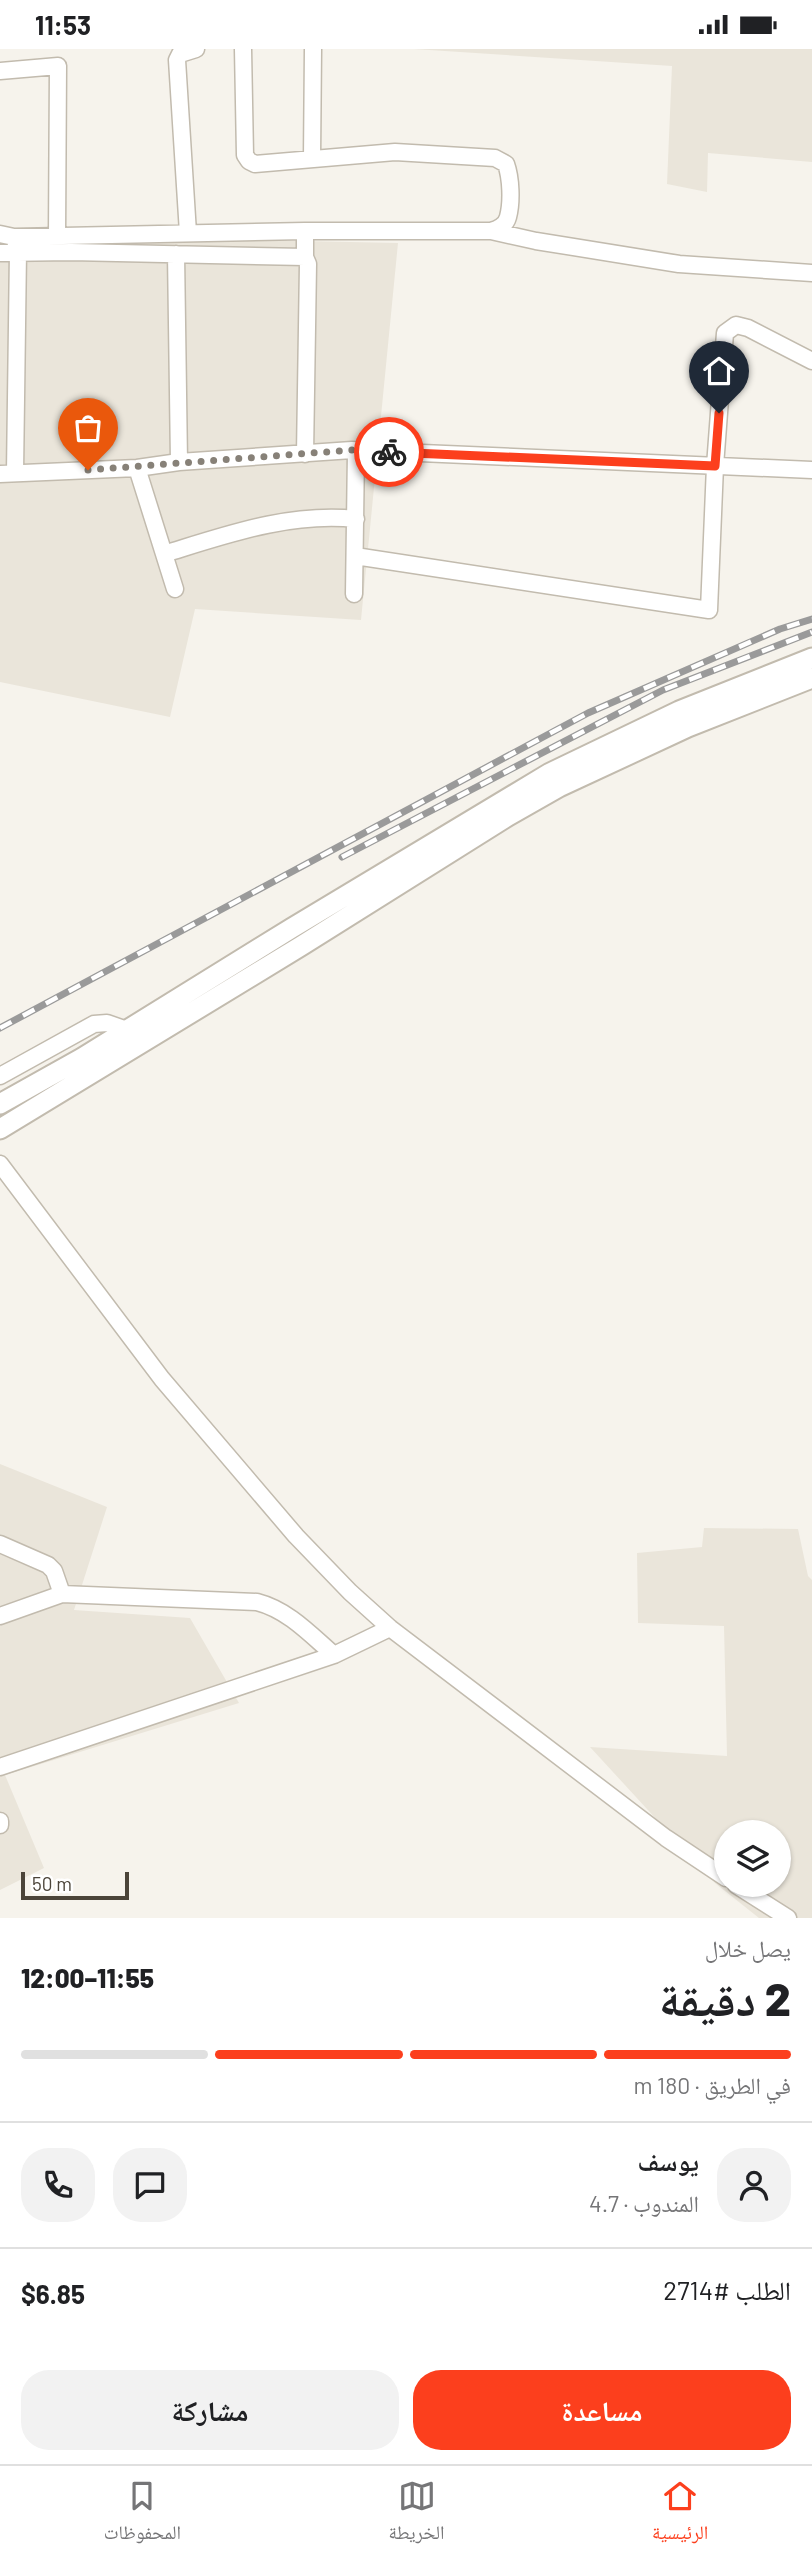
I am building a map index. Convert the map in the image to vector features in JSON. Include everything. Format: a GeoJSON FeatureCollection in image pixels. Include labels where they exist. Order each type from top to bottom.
{"type":"FeatureCollection","features":[{"type":"Feature","properties":{"kind":"street"},"geometry":{"type":"LineString","coordinates":[[57,49],[67,241]]}},
{"type":"Feature","properties":{"kind":"street"},"geometry":{"type":"LineString","coordinates":[[188,233],[177,60],[180,54],[196,49]]}},
{"type":"Feature","properties":{"kind":"street"},"geometry":{"type":"LineString","coordinates":[[243,49],[245,155],[248,161],[255,164],[394,152],[495,158],[506,164],[509,175],[508,217],[504,224],[491,232]]}},
{"type":"Feature","properties":{"kind":"street"},"geometry":{"type":"LineString","coordinates":[[312,158],[313,49]]}},
{"type":"Feature","properties":{"kind":"street"},"geometry":{"type":"LineString","coordinates":[[0,71],[58,66]]}},
{"type":"Feature","properties":{"kind":"street"},"geometry":{"type":"LineString","coordinates":[[305,231],[305,257],[308,264],[305,454]]}},
{"type":"Feature","properties":{"kind":"street"},"geometry":{"type":"LineString","coordinates":[[0,253],[11,241],[67,241],[188,233],[491,232],[679,264],[812,273]]}},
{"type":"Feature","properties":{"kind":"street"},"geometry":{"type":"LineString","coordinates":[[11,241],[7,473],[137,468],[179,462],[356,451],[812,470]]}},
{"type":"Feature","properties":{"kind":"street"},"geometry":{"type":"LineString","coordinates":[[67,241],[176,254],[305,257]]}},
{"type":"Feature","properties":{"kind":"street"},"geometry":{"type":"LineString","coordinates":[[176,254],[179,462]]}},
{"type":"Feature","properties":{"kind":"street"},"geometry":{"type":"LineString","coordinates":[[355,556],[709,610],[715,466],[725,333],[736,325],[748,328],[812,361]]}},
{"type":"Feature","properties":{"kind":"street"},"geometry":{"type":"LineString","coordinates":[[354,594],[356,451]]}},
{"type":"Feature","properties":{"kind":"street"},"geometry":{"type":"LineString","coordinates":[[137,468],[175,589]]}},
{"type":"Feature","properties":{"kind":"street"},"geometry":{"type":"LineString","coordinates":[[164,554],[229,534],[287,521],[333,517],[356,519]]}},
{"type":"Feature","properties":{"kind":"street"},"geometry":{"type":"LineString","coordinates":[[0,1104],[127,1030],[550,772],[669,715],[812,658]]}},
{"type":"Feature","properties":{"kind":"street"},"geometry":{"type":"LineString","coordinates":[[0,1129],[559,787],[688,727],[812,678]]}},
{"type":"Feature","properties":{"kind":"street"},"geometry":{"type":"LineString","coordinates":[[0,1076],[94,1024],[107,1023],[127,1030]]}},
{"type":"Feature","properties":{"kind":"street"},"geometry":{"type":"LineString","coordinates":[[0,1164],[162,1379],[296,1536],[350,1593],[390,1628],[666,1837],[714,1870]]}},
{"type":"Feature","properties":{"kind":"street"},"geometry":{"type":"LineString","coordinates":[[0,1543],[48,1565],[54,1571],[62,1594]]}},
{"type":"Feature","properties":{"kind":"street"},"geometry":{"type":"LineString","coordinates":[[0,1616],[62,1594],[257,1602],[286,1613],[334,1655]]}},
{"type":"Feature","properties":{"kind":"street"},"geometry":{"type":"LineString","coordinates":[[0,1767],[334,1655],[390,1628]]}},
{"type":"Feature","properties":{"kind":"street"},"geometry":{"type":"LineString","coordinates":[[755,1897],[788,1918]]}},
{"type":"Feature","properties":{"kind":"shaded area"},"geometry":{"type":"Polygon","coordinates":[[[414,49],[812,49],[812,162],[708,153],[707,192],[667,184],[672,66],[414,49]]]}},
{"type":"Feature","properties":{"kind":"shaded area"},"geometry":{"type":"Polygon","coordinates":[[[0,235],[398,243],[361,620],[195,609],[170,717],[0,682],[0,235]]]}},
{"type":"Feature","properties":{"kind":"shaded area"},"geometry":{"type":"Polygon","coordinates":[[[0,1464],[107,1507],[74,1610],[190,1618],[239,1703],[5,1775],[44,1868],[0,1890],[0,1464]]]}},
{"type":"Feature","properties":{"kind":"shaded area"},"geometry":{"type":"Polygon","coordinates":[[[704,1528],[798,1529],[808,1576],[812,1580],[812,1918],[759,1918],[733,1897],[791,1897],[791,1820],[714,1820],[714,1882],[590,1747],[727,1756],[724,1626],[638,1623],[637,1553],[702,1547],[704,1528]]]}},
{"type":"Feature","properties":{"kind":"railway"},"geometry":{"type":"LineString","coordinates":[[0,1028],[588,713],[780,629],[812,619]]}},
{"type":"Feature","properties":{"kind":"railway"},"geometry":{"type":"LineString","coordinates":[[342,857],[663,690],[812,632]]}},
{"type":"Feature","properties":{"kind":"way so far"},"geometry":{"type":"LineString","coordinates":[[88,470],[352,450],[389,452]]}},
{"type":"Feature","properties":{"kind":"route"},"geometry":{"type":"LineString","coordinates":[[389,452],[715,466],[719,413]]}}]}
